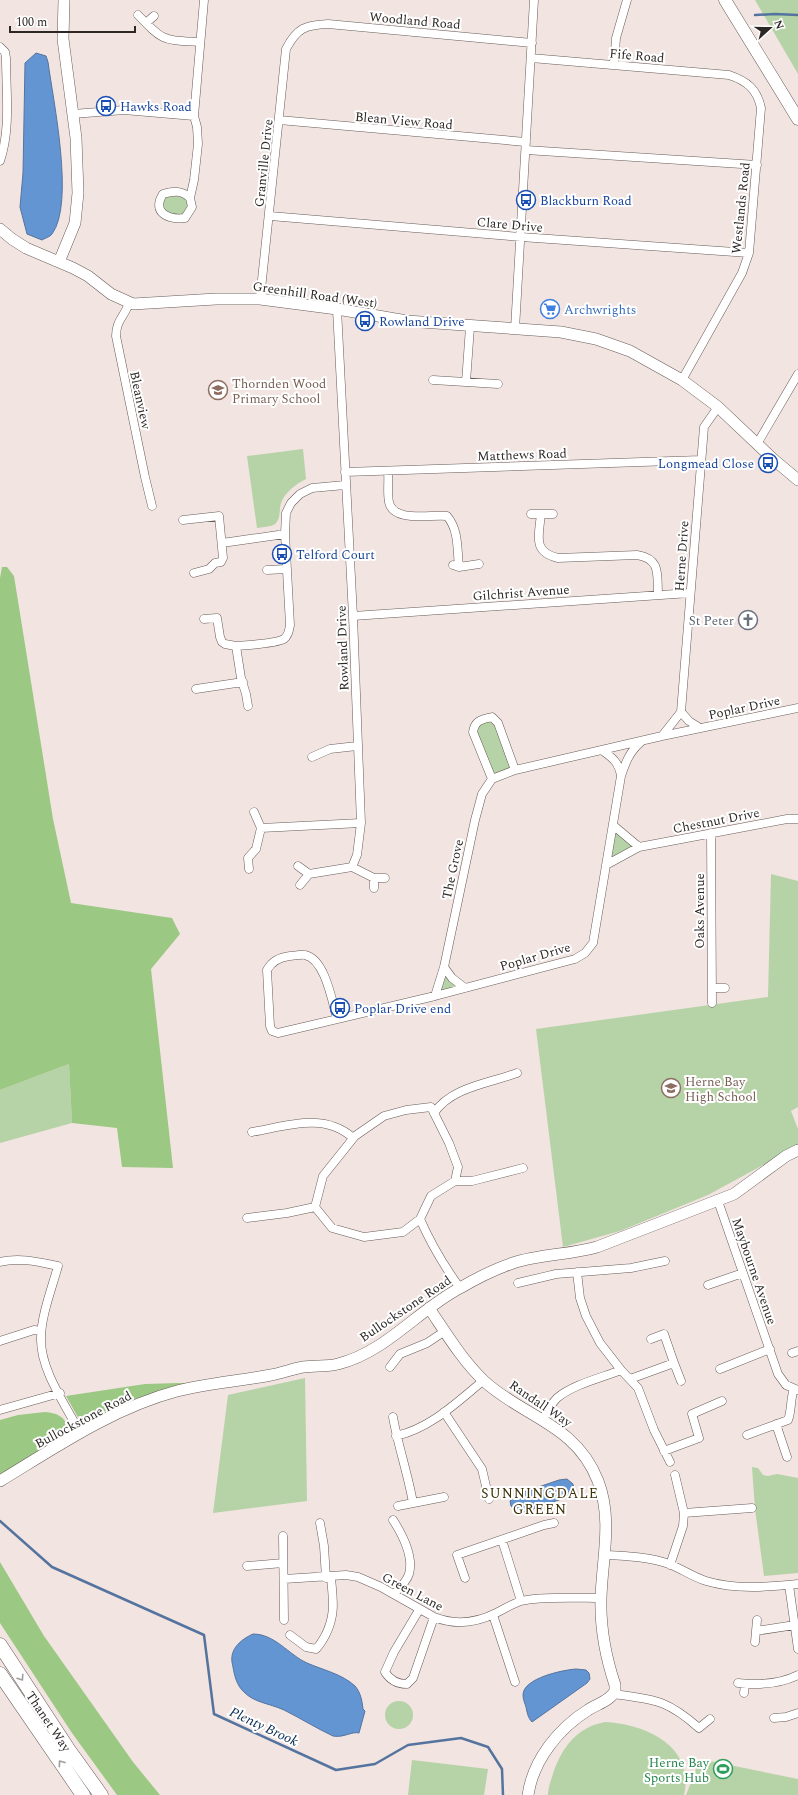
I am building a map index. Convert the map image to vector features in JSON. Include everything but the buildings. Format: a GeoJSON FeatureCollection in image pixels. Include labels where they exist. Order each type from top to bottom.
{"type":"FeatureCollection","features":[{"type":"Feature","properties":{"kind":"highway","name":"Thanet Way"},"geometry":{"type":"LineString","coordinates":[[0,1645],[68,1749],[101,1795]]}},
{"type":"Feature","properties":{"kind":"highway","name":"Thanet Way"},"geometry":{"type":"LineString","coordinates":[[0,1674],[83,1795]]}},
{"type":"Feature","properties":{"kind":"main road"},"geometry":{"type":"LineString","coordinates":[[725,0],[798,119]]}},
{"type":"Feature","properties":{"kind":"street"},"geometry":{"type":"LineString","coordinates":[[59,262],[73,229],[78,210],[78,161],[63,39],[64,0]]}},
{"type":"Feature","properties":{"kind":"street"},"geometry":{"type":"LineString","coordinates":[[190,198],[194,180],[198,144],[197,127],[194,116],[204,0]]}},
{"type":"Feature","properties":{"kind":"street"},"geometry":{"type":"LineString","coordinates":[[515,329],[534,0]]}},
{"type":"Feature","properties":{"kind":"street"},"geometry":{"type":"LineString","coordinates":[[614,65],[616,38],[626,0]]}},
{"type":"Feature","properties":{"kind":"street"},"geometry":{"type":"LineString","coordinates":[[138,15],[160,37],[171,40],[200,42]]}},
{"type":"Feature","properties":{"kind":"street"},"geometry":{"type":"LineString","coordinates":[[146,23],[154,16]]}},
{"type":"Feature","properties":{"kind":"street","name":"Woodland Road"},"geometry":{"type":"LineString","coordinates":[[297,32],[313,25],[328,24],[532,43]]}},
{"type":"Feature","properties":{"kind":"street","name":"Granville Drive"},"geometry":{"type":"LineString","coordinates":[[260,299],[270,216],[286,49],[297,32]]}},
{"type":"Feature","properties":{"kind":"street"},"geometry":{"type":"LineString","coordinates":[[0,161],[6,130],[6,58],[2,50]]}},
{"type":"Feature","properties":{"kind":"street","name":"Fife Road"},"geometry":{"type":"LineString","coordinates":[[531,58],[729,75],[740,79]]}},
{"type":"Feature","properties":{"kind":"street","name":"Westlands Road"},"geometry":{"type":"LineString","coordinates":[[682,380],[742,273],[750,253],[761,108],[759,98],[751,86],[740,79]]}},
{"type":"Feature","properties":{"kind":"street"},"geometry":{"type":"LineString","coordinates":[[73,114],[124,110],[194,116]]}},
{"type":"Feature","properties":{"kind":"street","name":"Blean View Road"},"geometry":{"type":"LineString","coordinates":[[279,120],[526,146],[757,165]]}},
{"type":"Feature","properties":{"kind":"street","name":"Clare Drive"},"geometry":{"type":"LineString","coordinates":[[270,216],[520,237],[750,253]]}},
{"type":"Feature","properties":{"kind":"street","name":"Greenhill Road (West)"},"geometry":{"type":"LineString","coordinates":[[0,229],[26,248],[82,273],[106,291],[129,303],[147,304],[216,299],[260,299],[337,309],[407,322],[561,332],[596,339],[630,351],[682,380],[718,407],[798,480]]}},
{"type":"Feature","properties":{"kind":"street","name":"Bleanview"},"geometry":{"type":"LineString","coordinates":[[129,303],[127,310],[118,321],[116,336],[152,506]]}},
{"type":"Feature","properties":{"kind":"street","name":"Rowland Drive"},"geometry":{"type":"LineString","coordinates":[[337,309],[353,616],[360,823],[357,855],[352,867]]}},
{"type":"Feature","properties":{"kind":"street"},"geometry":{"type":"LineString","coordinates":[[466,382],[470,327]]}},
{"type":"Feature","properties":{"kind":"street"},"geometry":{"type":"LineString","coordinates":[[757,444],[798,374]]}},
{"type":"Feature","properties":{"kind":"street"},"geometry":{"type":"LineString","coordinates":[[433,381],[498,384]]}},
{"type":"Feature","properties":{"kind":"street","name":"Herne Drive"},"geometry":{"type":"LineString","coordinates":[[681,712],[704,427],[718,407]]}},
{"type":"Feature","properties":{"kind":"street","name":"Matthews Road"},"geometry":{"type":"LineString","coordinates":[[345,472],[701,460]]}},
{"type":"Feature","properties":{"kind":"street"},"geometry":{"type":"LineString","coordinates":[[388,471],[389,503],[394,512],[404,516],[436,514],[447,516],[452,522],[456,532],[456,566],[479,564]]}},
{"type":"Feature","properties":{"kind":"street"},"geometry":{"type":"LineString","coordinates":[[204,619],[217,618],[220,637],[222,642],[225,644],[236,646],[280,640],[287,636],[290,630],[290,625],[285,534],[286,512],[290,503],[300,494],[312,488],[345,485]]}},
{"type":"Feature","properties":{"kind":"street"},"geometry":{"type":"LineString","coordinates":[[531,514],[553,514]]}},
{"type":"Feature","properties":{"kind":"street"},"geometry":{"type":"LineString","coordinates":[[541,514],[538,537],[539,547],[546,556],[558,558],[637,555],[648,557],[655,563],[657,570],[658,594]]}},
{"type":"Feature","properties":{"kind":"street"},"geometry":{"type":"LineString","coordinates":[[183,520],[219,516],[223,558],[221,562],[215,563],[209,569],[194,573]]}},
{"type":"Feature","properties":{"kind":"street"},"geometry":{"type":"LineString","coordinates":[[222,543],[285,534]]}},
{"type":"Feature","properties":{"kind":"street"},"geometry":{"type":"LineString","coordinates":[[267,570],[287,569]]}},
{"type":"Feature","properties":{"kind":"street","name":"Gilchrist Avenue"},"geometry":{"type":"LineString","coordinates":[[353,616],[690,593]]}},
{"type":"Feature","properties":{"kind":"street"},"geometry":{"type":"LineString","coordinates":[[236,646],[241,678],[248,706]]}},
{"type":"Feature","properties":{"kind":"street"},"geometry":{"type":"LineString","coordinates":[[196,689],[243,682]]}},
{"type":"Feature","properties":{"kind":"street","name":"Poplar Drive"},"geometry":{"type":"LineString","coordinates":[[337,1018],[322,970],[311,957],[305,954],[285,957],[276,960],[269,966],[267,970],[270,1026],[274,1032],[280,1033],[337,1018],[435,996],[574,959],[585,953],[593,943],[614,826],[621,776],[628,756],[634,748],[642,741],[662,736],[798,708]]}},
{"type":"Feature","properties":{"kind":"street"},"geometry":{"type":"LineString","coordinates":[[662,736],[681,712],[689,721],[700,728]]}},
{"type":"Feature","properties":{"kind":"street"},"geometry":{"type":"LineString","coordinates":[[515,770],[498,723],[492,717],[479,721],[474,725],[473,732],[492,779],[515,770],[642,741]]}},
{"type":"Feature","properties":{"kind":"street"},"geometry":{"type":"LineString","coordinates":[[312,757],[330,749],[357,746]]}},
{"type":"Feature","properties":{"kind":"street"},"geometry":{"type":"LineString","coordinates":[[603,751],[616,761],[620,767],[621,776]]}},
{"type":"Feature","properties":{"kind":"street","name":"The Grove"},"geometry":{"type":"LineString","coordinates":[[435,996],[444,967],[475,820],[482,794],[492,779]]}},
{"type":"Feature","properties":{"kind":"street"},"geometry":{"type":"LineString","coordinates":[[249,869],[248,858],[256,849],[261,828],[254,812]]}},
{"type":"Feature","properties":{"kind":"street","name":"Chestnut Drive"},"geometry":{"type":"LineString","coordinates":[[606,865],[639,847],[787,819],[798,819]]}},
{"type":"Feature","properties":{"kind":"street"},"geometry":{"type":"LineString","coordinates":[[261,828],[360,823]]}},
{"type":"Feature","properties":{"kind":"street"},"geometry":{"type":"LineString","coordinates":[[614,826],[639,847]]}},
{"type":"Feature","properties":{"kind":"street","name":"Oaks Avenue"},"geometry":{"type":"LineString","coordinates":[[711,833],[712,1003]]}},
{"type":"Feature","properties":{"kind":"street"},"geometry":{"type":"LineString","coordinates":[[298,866],[309,874]]}},
{"type":"Feature","properties":{"kind":"street"},"geometry":{"type":"LineString","coordinates":[[300,885],[309,874],[352,867],[374,878],[385,878]]}},
{"type":"Feature","properties":{"kind":"street"},"geometry":{"type":"LineString","coordinates":[[374,878],[374,888]]}},
{"type":"Feature","properties":{"kind":"street"},"geometry":{"type":"LineString","coordinates":[[444,967],[452,978],[465,988]]}},
{"type":"Feature","properties":{"kind":"street"},"geometry":{"type":"LineString","coordinates":[[712,988],[725,988]]}},
{"type":"Feature","properties":{"kind":"street"},"geometry":{"type":"LineString","coordinates":[[434,1113],[448,1099],[462,1091],[517,1073]]}},
{"type":"Feature","properties":{"kind":"street"},"geometry":{"type":"LineString","coordinates":[[315,1207],[323,1176],[353,1138],[384,1116],[406,1110],[431,1107],[458,1167],[455,1181]]}},
{"type":"Feature","properties":{"kind":"street"},"geometry":{"type":"LineString","coordinates":[[252,1132],[298,1122],[316,1122],[332,1124],[353,1138]]}},
{"type":"Feature","properties":{"kind":"street","name":"Bullockstone Road"},"geometry":{"type":"LineString","coordinates":[[0,1481],[80,1433],[146,1401],[203,1384],[272,1375],[303,1367],[338,1364],[374,1348],[393,1336],[429,1308],[460,1288],[514,1263],[541,1257],[580,1252],[597,1247],[718,1201],[734,1194],[786,1156],[798,1150]]}},
{"type":"Feature","properties":{"kind":"street"},"geometry":{"type":"LineString","coordinates":[[315,1207],[332,1228],[364,1237],[404,1232],[420,1219],[431,1196],[455,1181],[472,1181],[523,1168]]}},
{"type":"Feature","properties":{"kind":"street","name":"Maybourne Avenue"},"geometry":{"type":"LineString","coordinates":[[718,1201],[778,1374],[786,1385],[796,1390]]}},
{"type":"Feature","properties":{"kind":"street"},"geometry":{"type":"LineString","coordinates":[[247,1218],[287,1213],[315,1207]]}},
{"type":"Feature","properties":{"kind":"street"},"geometry":{"type":"LineString","coordinates":[[420,1219],[436,1252],[460,1288]]}},
{"type":"Feature","properties":{"kind":"street"},"geometry":{"type":"LineString","coordinates":[[0,1262],[21,1260],[41,1262],[58,1266],[41,1331],[43,1357],[49,1374],[80,1433]]}},
{"type":"Feature","properties":{"kind":"street"},"geometry":{"type":"LineString","coordinates":[[518,1283],[556,1274],[631,1268],[665,1261]]}},
{"type":"Feature","properties":{"kind":"street"},"geometry":{"type":"LineString","coordinates":[[577,1272],[580,1298],[586,1316],[600,1343],[621,1370],[638,1388],[670,1462]]}},
{"type":"Feature","properties":{"kind":"street"},"geometry":{"type":"LineString","coordinates":[[708,1285],[743,1273]]}},
{"type":"Feature","properties":{"kind":"street","name":"Randall Way"},"geometry":{"type":"LineString","coordinates":[[429,1308],[467,1362],[484,1380],[509,1398],[543,1419],[576,1446],[596,1475],[601,1490],[605,1514],[605,1555],[601,1598],[603,1646],[615,1685],[611,1697]]}},
{"type":"Feature","properties":{"kind":"street"},"geometry":{"type":"LineString","coordinates":[[0,1341],[34,1330],[41,1331]]}},
{"type":"Feature","properties":{"kind":"street"},"geometry":{"type":"LineString","coordinates":[[390,1367],[400,1354],[427,1343],[445,1331]]}},
{"type":"Feature","properties":{"kind":"street"},"geometry":{"type":"LineString","coordinates":[[651,1339],[664,1334],[681,1382]]}},
{"type":"Feature","properties":{"kind":"street"},"geometry":{"type":"LineString","coordinates":[[720,1369],[770,1349]]}},
{"type":"Feature","properties":{"kind":"street"},"geometry":{"type":"LineString","coordinates":[[630,1379],[674,1363]]}},
{"type":"Feature","properties":{"kind":"street"},"geometry":{"type":"LineString","coordinates":[[543,1419],[551,1406],[562,1395],[580,1386],[621,1370]]}},
{"type":"Feature","properties":{"kind":"street"},"geometry":{"type":"LineString","coordinates":[[396,1436],[420,1428],[444,1412],[484,1380]]}},
{"type":"Feature","properties":{"kind":"street"},"geometry":{"type":"LineString","coordinates":[[747,1435],[788,1420],[791,1412],[792,1394],[796,1390]]}},
{"type":"Feature","properties":{"kind":"street"},"geometry":{"type":"LineString","coordinates":[[0,1410],[60,1393]]}},
{"type":"Feature","properties":{"kind":"street"},"geometry":{"type":"LineString","coordinates":[[664,1451],[699,1438],[692,1414],[722,1401]]}},
{"type":"Feature","properties":{"kind":"street"},"geometry":{"type":"LineString","coordinates":[[444,1412],[482,1469],[489,1499]]}},
{"type":"Feature","properties":{"kind":"street"},"geometry":{"type":"LineString","coordinates":[[392,1417],[401,1455],[407,1471],[413,1503]]}},
{"type":"Feature","properties":{"kind":"street"},"geometry":{"type":"LineString","coordinates":[[776,1424],[787,1457]]}},
{"type":"Feature","properties":{"kind":"street"},"geometry":{"type":"LineString","coordinates":[[670,1565],[680,1539],[684,1513],[675,1476]]}},
{"type":"Feature","properties":{"kind":"street"},"geometry":{"type":"LineString","coordinates":[[398,1506],[444,1497]]}},
{"type":"Feature","properties":{"kind":"street"},"geometry":{"type":"LineString","coordinates":[[684,1513],[752,1508]]}},
{"type":"Feature","properties":{"kind":"street"},"geometry":{"type":"LineString","coordinates":[[393,1520],[404,1536],[407,1546],[409,1565],[409,1574],[394,1594]]}},
{"type":"Feature","properties":{"kind":"street"},"geometry":{"type":"LineString","coordinates":[[290,1635],[306,1647],[316,1649],[320,1646],[331,1624],[333,1616],[320,1523]]}},
{"type":"Feature","properties":{"kind":"street"},"geometry":{"type":"LineString","coordinates":[[465,1578],[457,1555],[544,1525],[554,1523]]}},
{"type":"Feature","properties":{"kind":"street"},"geometry":{"type":"LineString","coordinates":[[283,1536],[284,1620]]}},
{"type":"Feature","properties":{"kind":"street"},"geometry":{"type":"LineString","coordinates":[[502,1540],[521,1601]]}},
{"type":"Feature","properties":{"kind":"street"},"geometry":{"type":"LineString","coordinates":[[605,1555],[633,1557],[670,1565],[692,1576],[730,1586],[765,1587],[798,1584]]}},
{"type":"Feature","properties":{"kind":"street"},"geometry":{"type":"LineString","coordinates":[[247,1566],[283,1563]]}},
{"type":"Feature","properties":{"kind":"street","name":"Green Lane"},"geometry":{"type":"LineString","coordinates":[[284,1579],[346,1576],[358,1577],[381,1586],[419,1610],[434,1617],[442,1620],[462,1622],[473,1621],[493,1615],[521,1601],[539,1599],[601,1598]]}},
{"type":"Feature","properties":{"kind":"street"},"geometry":{"type":"LineString","coordinates":[[789,1585],[798,1649]]}},
{"type":"Feature","properties":{"kind":"street"},"geometry":{"type":"LineString","coordinates":[[419,1610],[394,1652],[385,1672],[388,1678],[399,1684],[407,1684],[413,1678],[434,1617]]}},
{"type":"Feature","properties":{"kind":"street"},"geometry":{"type":"LineString","coordinates":[[493,1615],[515,1682]]}},
{"type":"Feature","properties":{"kind":"street"},"geometry":{"type":"LineString","coordinates":[[755,1642],[757,1620]]}},
{"type":"Feature","properties":{"kind":"street"},"geometry":{"type":"LineString","coordinates":[[756,1631],[795,1625]]}},
{"type":"Feature","properties":{"kind":"street"},"geometry":{"type":"LineString","coordinates":[[744,1693],[741,1683],[783,1681],[798,1675]]}},
{"type":"Feature","properties":{"kind":"street"},"geometry":{"type":"LineString","coordinates":[[528,1795],[530,1784],[540,1759],[557,1737],[586,1711],[611,1697],[654,1699],[682,1713],[699,1728],[710,1719]]}},
{"type":"Feature","properties":{"kind":"street"},"geometry":{"type":"LineString","coordinates":[[774,1718],[786,1717],[798,1713]]}},
{"type":"Feature","properties":{"kind":"green space"},"geometry":{"type":"Polygon","coordinates":[[[755,0],[798,0],[798,74],[755,0]]]}},
{"type":"Feature","properties":{"kind":"green space"},"geometry":{"type":"Polygon","coordinates":[[[173,192],[190,198],[185,218],[175,219],[160,208],[163,194],[173,192]]]}},
{"type":"Feature","properties":{"kind":"green space"},"geometry":{"type":"Polygon","coordinates":[[[303,449],[306,479],[285,495],[281,503],[280,514],[275,524],[257,528],[247,456],[303,449]]]}},
{"type":"Feature","properties":{"kind":"green space"},"geometry":{"type":"Polygon","coordinates":[[[2,567],[7,567],[14,576],[53,819],[71,903],[172,918],[180,934],[151,969],[173,1168],[122,1167],[117,1128],[72,1123],[69,1064],[0,1090],[0,578],[2,567]]]}},
{"type":"Feature","properties":{"kind":"green space"},"geometry":{"type":"Polygon","coordinates":[[[492,717],[515,770],[492,779],[474,725],[492,717]]]}},
{"type":"Feature","properties":{"kind":"green space"},"geometry":{"type":"Polygon","coordinates":[[[614,826],[639,847],[606,865],[614,826]]]}},
{"type":"Feature","properties":{"kind":"green space","name":"Herne Bay High School"},"geometry":{"type":"Polygon","coordinates":[[[771,874],[798,881],[798,1107],[791,1111],[798,1129],[798,1146],[708,1195],[620,1231],[563,1247],[536,1029],[768,997],[771,874]]]}},
{"type":"Feature","properties":{"kind":"green space"},"geometry":{"type":"Polygon","coordinates":[[[444,967],[465,988],[435,996],[444,967]]]}},
{"type":"Feature","properties":{"kind":"green space"},"geometry":{"type":"Polygon","coordinates":[[[69,1064],[72,1123],[0,1143],[0,1090],[69,1064]]]}},
{"type":"Feature","properties":{"kind":"green space"},"geometry":{"type":"Polygon","coordinates":[[[305,1378],[307,1501],[213,1513],[228,1395],[305,1378]]]}},
{"type":"Feature","properties":{"kind":"green space"},"geometry":{"type":"Polygon","coordinates":[[[187,1383],[188,1385],[90,1424],[80,1421],[66,1396],[145,1384],[187,1383]]]}},
{"type":"Feature","properties":{"kind":"green space"},"geometry":{"type":"Polygon","coordinates":[[[45,1412],[55,1414],[63,1418],[67,1426],[66,1437],[0,1479],[0,1420],[18,1415],[45,1412]]]}},
{"type":"Feature","properties":{"kind":"green space"},"geometry":{"type":"Polygon","coordinates":[[[752,1467],[758,1468],[763,1475],[768,1476],[777,1474],[798,1478],[798,1573],[764,1576],[755,1509],[752,1467]]]}},
{"type":"Feature","properties":{"kind":"green space"},"geometry":{"type":"Polygon","coordinates":[[[0,1562],[44,1636],[133,1762],[160,1795],[117,1795],[72,1733],[0,1623],[0,1562]]]}},
{"type":"Feature","properties":{"kind":"green space"},"geometry":{"type":"Polygon","coordinates":[[[399,1701],[409,1705],[413,1715],[409,1725],[399,1729],[389,1725],[385,1715],[389,1705],[399,1701]]]}},
{"type":"Feature","properties":{"kind":"green space"},"geometry":{"type":"Polygon","coordinates":[[[605,1722],[636,1727],[651,1733],[664,1741],[675,1751],[682,1763],[685,1778],[684,1795],[548,1795],[549,1786],[555,1767],[571,1741],[586,1729],[605,1722]]]}},
{"type":"Feature","properties":{"kind":"green space","name":"Herne Bay Sports Hub"},"geometry":{"type":"Polygon","coordinates":[[[700,1759],[798,1779],[798,1795],[686,1795],[700,1759]]]}},
{"type":"Feature","properties":{"kind":"green space"},"geometry":{"type":"Polygon","coordinates":[[[412,1760],[488,1769],[484,1795],[408,1795],[412,1760]]]}},
{"type":"Feature","properties":{"kind":"water"},"geometry":{"type":"Polygon","coordinates":[[[36,53],[46,56],[48,62],[58,125],[62,176],[62,199],[59,219],[52,234],[42,240],[27,234],[20,207],[23,173],[25,63],[36,53]]]}},
{"type":"Feature","properties":{"kind":"water"},"geometry":{"type":"Polygon","coordinates":[[[567,1479],[573,1484],[574,1491],[570,1496],[519,1514],[511,1506],[510,1501],[518,1494],[559,1480],[567,1479]]]}},
{"type":"Feature","properties":{"kind":"water"},"geometry":{"type":"Polygon","coordinates":[[[253,1634],[268,1637],[307,1663],[338,1675],[355,1686],[360,1694],[363,1709],[365,1711],[359,1733],[333,1736],[284,1710],[251,1698],[246,1694],[236,1680],[232,1657],[235,1648],[253,1634]]]}},
{"type":"Feature","properties":{"kind":"water"},"geometry":{"type":"Polygon","coordinates":[[[576,1669],[586,1670],[589,1673],[590,1679],[587,1683],[532,1722],[528,1715],[523,1698],[525,1689],[529,1684],[554,1673],[576,1669]]]}},
{"type":"Feature","properties":{"kind":"waterway"},"geometry":{"type":"LineString","coordinates":[[755,15],[798,15]]}},
{"type":"Feature","properties":{"kind":"waterway","name":"Plenty Brook"},"geometry":{"type":"LineString","coordinates":[[0,1521],[52,1567],[204,1635],[214,1714],[336,1770],[375,1764],[408,1745],[461,1738],[488,1747],[502,1769],[503,1795]]}},
{"type":"Feature","properties":{"kind":"place","name":"Hawks Road"},"geometry":{"type":"Point","coordinates":[106,106]}},
{"type":"Feature","properties":{"kind":"place","name":"Blackburn Road"},"geometry":{"type":"Point","coordinates":[526,200]}},
{"type":"Feature","properties":{"kind":"place","name":"Archwrights"},"geometry":{"type":"Point","coordinates":[550,309]}},
{"type":"Feature","properties":{"kind":"place","name":"Rowland Drive"},"geometry":{"type":"Point","coordinates":[365,321]}},
{"type":"Feature","properties":{"kind":"place","name":"Thornden Wood Primary School"},"geometry":{"type":"Point","coordinates":[218,390]}},
{"type":"Feature","properties":{"kind":"place","name":"Longmead Close"},"geometry":{"type":"Point","coordinates":[768,463]}},
{"type":"Feature","properties":{"kind":"place","name":"Telford Court"},"geometry":{"type":"Point","coordinates":[282,554]}},
{"type":"Feature","properties":{"kind":"place","name":"St Peter"},"geometry":{"type":"Point","coordinates":[748,620]}},
{"type":"Feature","properties":{"kind":"place","name":"Poplar Drive end"},"geometry":{"type":"Point","coordinates":[340,1008]}},
{"type":"Feature","properties":{"kind":"place","name":"Herne Bay High School"},"geometry":{"type":"Point","coordinates":[671,1088]}},
{"type":"Feature","properties":{"kind":"place","name":"Herne Bay Sports Hub"},"geometry":{"type":"Point","coordinates":[723,1769]}},
{"type":"Feature","properties":{"kind":"district","name":"SUNNINGDALE GREEN"},"geometry":{"type":"Point","coordinates":[540,1502]}}]}
